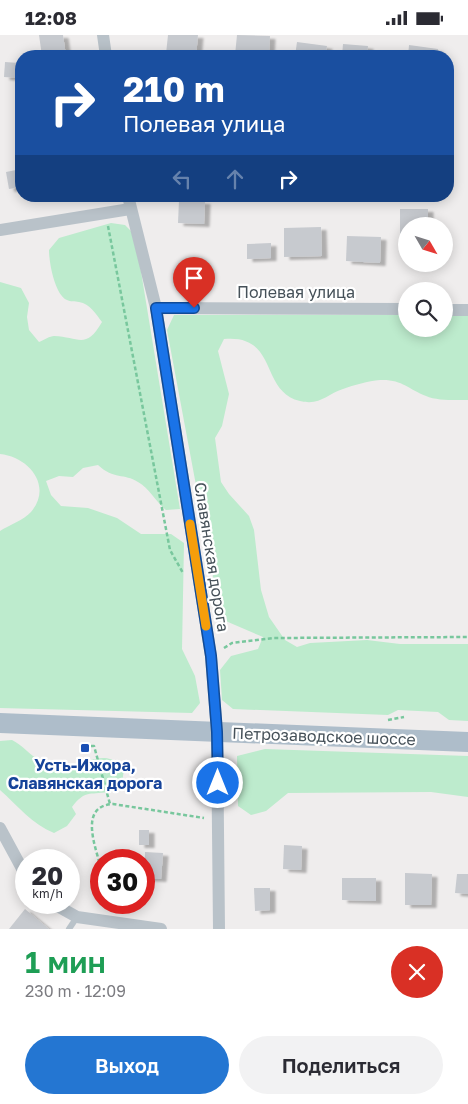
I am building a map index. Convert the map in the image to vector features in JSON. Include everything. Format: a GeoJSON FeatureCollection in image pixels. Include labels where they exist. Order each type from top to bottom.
{"type":"FeatureCollection","features":[{"type":"Feature","properties":{"kind":"main road","name":"Петрозаводское шоссе"},"geometry":{"type":"LineString","coordinates":[[0,723],[468,742]]}},
{"type":"Feature","properties":{"kind":"street"},"geometry":{"type":"LineString","coordinates":[[103,35],[105,50]]}},
{"type":"Feature","properties":{"kind":"street"},"geometry":{"type":"LineString","coordinates":[[0,230],[105,211],[129,202]]}},
{"type":"Feature","properties":{"kind":"street","name":"Славянская дорога"},"geometry":{"type":"LineString","coordinates":[[129,202],[156,308],[211,656],[217,732],[219,929]]}},
{"type":"Feature","properties":{"kind":"street","name":"Полевая улица"},"geometry":{"type":"LineString","coordinates":[[156,308],[398,309]]}},
{"type":"Feature","properties":{"kind":"street"},"geometry":{"type":"LineString","coordinates":[[453,309],[468,310]]}},
{"type":"Feature","properties":{"kind":"street"},"geometry":{"type":"LineString","coordinates":[[0,829],[15,857]]}},
{"type":"Feature","properties":{"kind":"street"},"geometry":{"type":"LineString","coordinates":[[72,914],[77,917],[161,929]]}},
{"type":"Feature","properties":{"kind":"lane"},"geometry":{"type":"LineString","coordinates":[[69,929],[77,917]]}},
{"type":"Feature","properties":{"kind":"path"},"geometry":{"type":"LineString","coordinates":[[105,211],[170,550],[185,575]]}},
{"type":"Feature","properties":{"kind":"path"},"geometry":{"type":"LineString","coordinates":[[211,656],[232,643],[274,638],[468,637]]}},
{"type":"Feature","properties":{"kind":"path"},"geometry":{"type":"LineString","coordinates":[[87,745],[94,746],[110,804]]}},
{"type":"Feature","properties":{"kind":"path"},"geometry":{"type":"LineString","coordinates":[[97,849],[92,822],[98,808],[110,804],[218,820]]}},
{"type":"Feature","properties":{"kind":"green space"},"geometry":{"type":"Polygon","coordinates":[[[111,223],[125,225],[135,235],[180,509],[166,510],[138,482],[109,473],[98,465],[83,468],[73,477],[59,476],[46,481],[51,495],[61,506],[88,508],[117,518],[141,534],[171,534],[184,543],[182,649],[195,676],[200,703],[192,713],[0,708],[0,531],[28,515],[37,502],[40,492],[35,474],[28,467],[11,456],[0,454],[0,282],[21,288],[29,303],[27,317],[29,330],[39,342],[54,336],[86,339],[96,331],[102,322],[86,305],[68,301],[59,292],[50,263],[49,250],[59,238],[111,223]]]}},
{"type":"Feature","properties":{"kind":"green space"},"geometry":{"type":"Polygon","coordinates":[[[174,315],[398,315],[398,337],[453,337],[453,315],[468,315],[468,400],[430,398],[394,381],[380,380],[366,382],[337,391],[318,401],[300,401],[287,395],[279,386],[261,354],[253,345],[241,340],[224,339],[218,351],[229,394],[222,426],[215,438],[221,482],[249,516],[254,530],[261,590],[269,617],[285,640],[297,647],[310,643],[367,640],[400,644],[468,644],[468,721],[449,720],[438,712],[398,710],[388,715],[233,709],[222,700],[220,670],[231,656],[258,649],[263,637],[221,619],[167,330],[174,315]]]}},
{"type":"Feature","properties":{"kind":"green space"},"geometry":{"type":"Polygon","coordinates":[[[12,740],[39,759],[70,764],[94,759],[109,759],[124,769],[122,783],[110,791],[88,794],[80,798],[72,807],[76,814],[67,826],[54,833],[32,820],[0,790],[0,741],[12,740]]]}},
{"type":"Feature","properties":{"kind":"green space"},"geometry":{"type":"Polygon","coordinates":[[[265,749],[468,756],[468,797],[431,792],[288,793],[266,811],[251,815],[238,806],[237,756],[265,749]]]}},
{"type":"Feature","properties":{"kind":"building"},"geometry":{"type":"Polygon","coordinates":[[[39,35],[63,35],[65,50],[41,50],[39,35]]]}},
{"type":"Feature","properties":{"kind":"building"},"geometry":{"type":"Polygon","coordinates":[[[168,35],[198,35],[197,50],[166,50],[168,35]]]}},
{"type":"Feature","properties":{"kind":"building"},"geometry":{"type":"Polygon","coordinates":[[[237,35],[270,36],[269,50],[236,50],[237,35]]]}},
{"type":"Feature","properties":{"kind":"building"},"geometry":{"type":"Polygon","coordinates":[[[297,42],[327,46],[326,50],[296,50],[297,42]]]}},
{"type":"Feature","properties":{"kind":"building"},"geometry":{"type":"Polygon","coordinates":[[[343,44],[368,46],[368,50],[342,50],[343,44]]]}},
{"type":"Feature","properties":{"kind":"building"},"geometry":{"type":"Polygon","coordinates":[[[409,45],[438,49],[438,50],[409,50],[409,45]]]}},
{"type":"Feature","properties":{"kind":"building"},"geometry":{"type":"Polygon","coordinates":[[[5,62],[15,63],[15,78],[4,77],[5,62]]]}},
{"type":"Feature","properties":{"kind":"building"},"geometry":{"type":"Polygon","coordinates":[[[15,170],[15,188],[9,189],[6,172],[15,170]]]}},
{"type":"Feature","properties":{"kind":"building"},"geometry":{"type":"Polygon","coordinates":[[[179,202],[205,202],[204,224],[178,223],[179,202]]]}},
{"type":"Feature","properties":{"kind":"building"},"geometry":{"type":"Polygon","coordinates":[[[400,209],[428,209],[428,217],[400,217],[400,209]]]}},
{"type":"Feature","properties":{"kind":"building"},"geometry":{"type":"Polygon","coordinates":[[[321,227],[322,256],[284,257],[284,228],[321,227]]]}},
{"type":"Feature","properties":{"kind":"building"},"geometry":{"type":"Polygon","coordinates":[[[347,236],[381,237],[380,263],[346,261],[347,236]]]}},
{"type":"Feature","properties":{"kind":"building"},"geometry":{"type":"Polygon","coordinates":[[[271,243],[271,258],[247,259],[247,244],[271,243]]]}},
{"type":"Feature","properties":{"kind":"building"},"geometry":{"type":"Polygon","coordinates":[[[139,830],[149,830],[149,845],[139,845],[139,830]]]}},
{"type":"Feature","properties":{"kind":"building"},"geometry":{"type":"Polygon","coordinates":[[[284,845],[302,846],[301,870],[283,869],[284,845]]]}},
{"type":"Feature","properties":{"kind":"building"},"geometry":{"type":"Polygon","coordinates":[[[155,853],[163,853],[161,879],[155,879],[155,853]]]}},
{"type":"Feature","properties":{"kind":"building"},"geometry":{"type":"Polygon","coordinates":[[[405,873],[432,874],[431,905],[405,905],[405,873]]]}},
{"type":"Feature","properties":{"kind":"building"},"geometry":{"type":"Polygon","coordinates":[[[457,874],[468,874],[468,894],[455,893],[457,874]]]}},
{"type":"Feature","properties":{"kind":"building"},"geometry":{"type":"Polygon","coordinates":[[[342,878],[376,878],[376,901],[342,900],[342,878]]]}},
{"type":"Feature","properties":{"kind":"building"},"geometry":{"type":"Polygon","coordinates":[[[254,888],[270,888],[270,910],[255,911],[254,888]]]}},
{"type":"Feature","properties":{"kind":"building"},"geometry":{"type":"Polygon","coordinates":[[[21,914],[31,914],[49,929],[9,929],[21,914]]]}},
{"type":"Feature","properties":{"kind":"slow traffic"},"geometry":{"type":"LineString","coordinates":[[190,524],[206,626]]}},
{"type":"Feature","properties":{"kind":"place","name":"Усть-Ижора, Славянская дорога"},"geometry":{"type":"Point","coordinates":[85,748]}},
{"type":"Feature","properties":{"kind":"route"},"geometry":{"type":"LineString","coordinates":[[194,308],[156,308],[211,656],[217,732],[218,783]]}}]}
